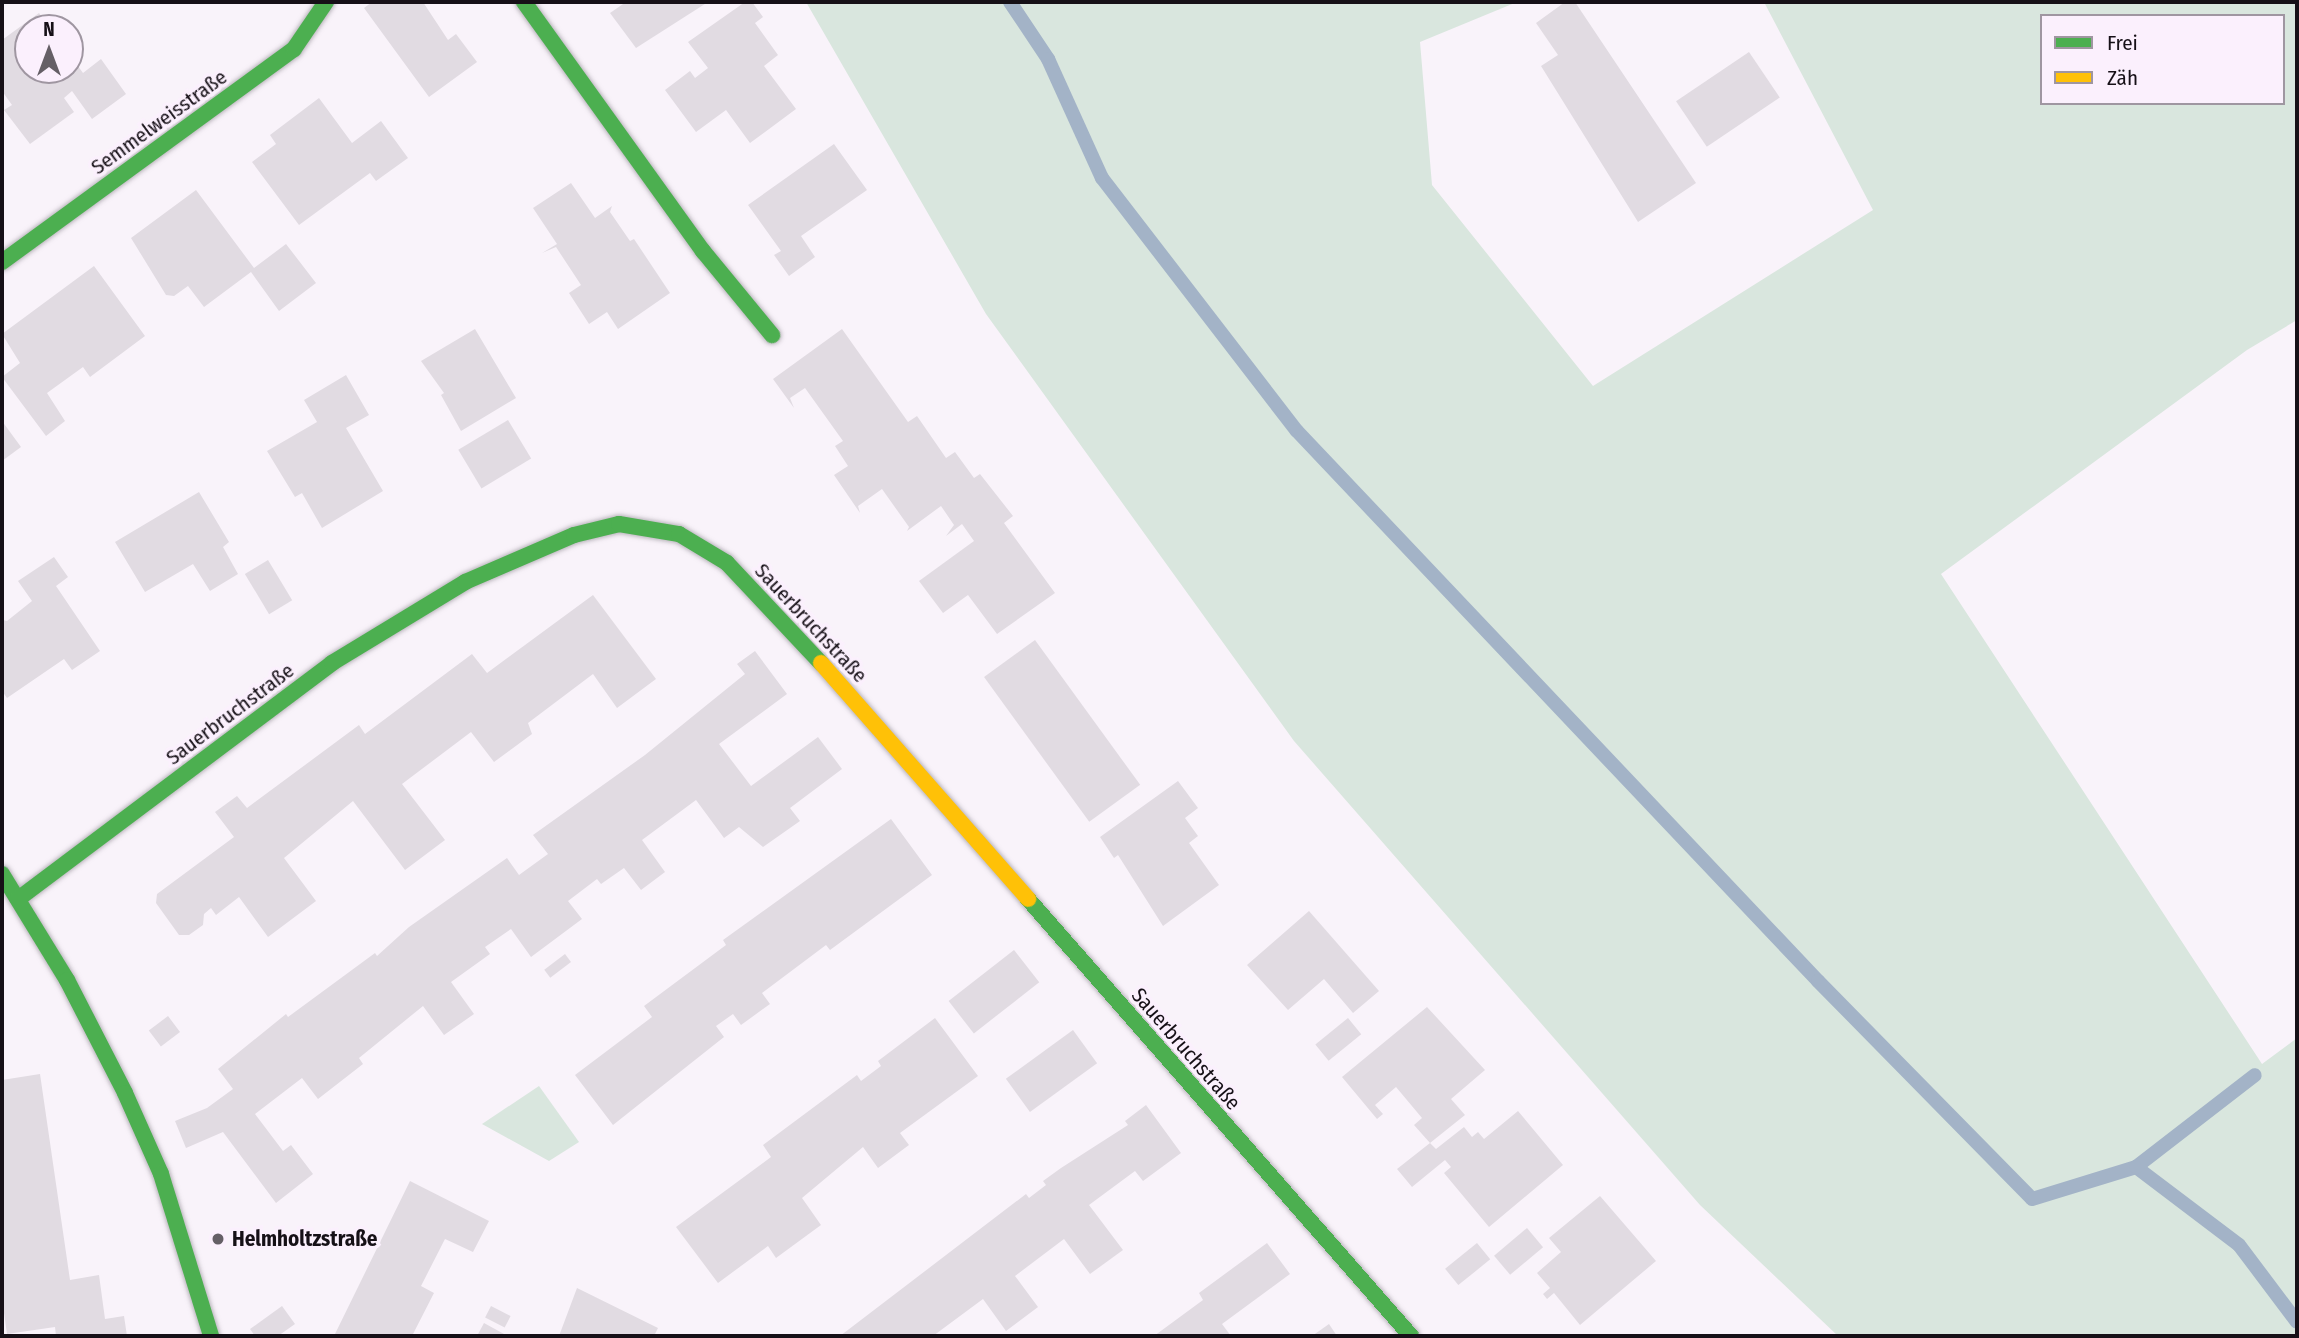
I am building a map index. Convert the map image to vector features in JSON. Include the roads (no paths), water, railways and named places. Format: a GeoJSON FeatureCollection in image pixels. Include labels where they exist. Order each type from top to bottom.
{"type":"FeatureCollection","features":[{"type":"Feature","properties":{"kind":"street","name":"Semmelweisstraße"},"geometry":{"type":"LineString","coordinates":[[2,262],[294,49],[326,2]]}},
{"type":"Feature","properties":{"kind":"street"},"geometry":{"type":"LineString","coordinates":[[524,2],[703,251],[772,335]]}},
{"type":"Feature","properties":{"kind":"street","name":"Sauerbruchstraße"},"geometry":{"type":"LineString","coordinates":[[18,899],[332,663],[465,582],[574,535],[619,524],[679,534],[727,563],[837,681],[1411,1336]]}},
{"type":"Feature","properties":{"kind":"street"},"geometry":{"type":"LineString","coordinates":[[2,874],[67,980],[161,1174],[211,1336]]}},
{"type":"Feature","properties":{"kind":"waterway"},"geometry":{"type":"LineString","coordinates":[[1010,2],[1048,59],[1102,178],[1297,431],[1818,981],[2032,1199],[2136,1167],[2239,1245],[2297,1322]]}},
{"type":"Feature","properties":{"kind":"waterway"},"geometry":{"type":"LineString","coordinates":[[2136,1167],[2255,1075]]}},
{"type":"Feature","properties":{"kind":"place","name":"Helmholtzstraße"},"geometry":{"type":"Point","coordinates":[218,1239]}}]}
